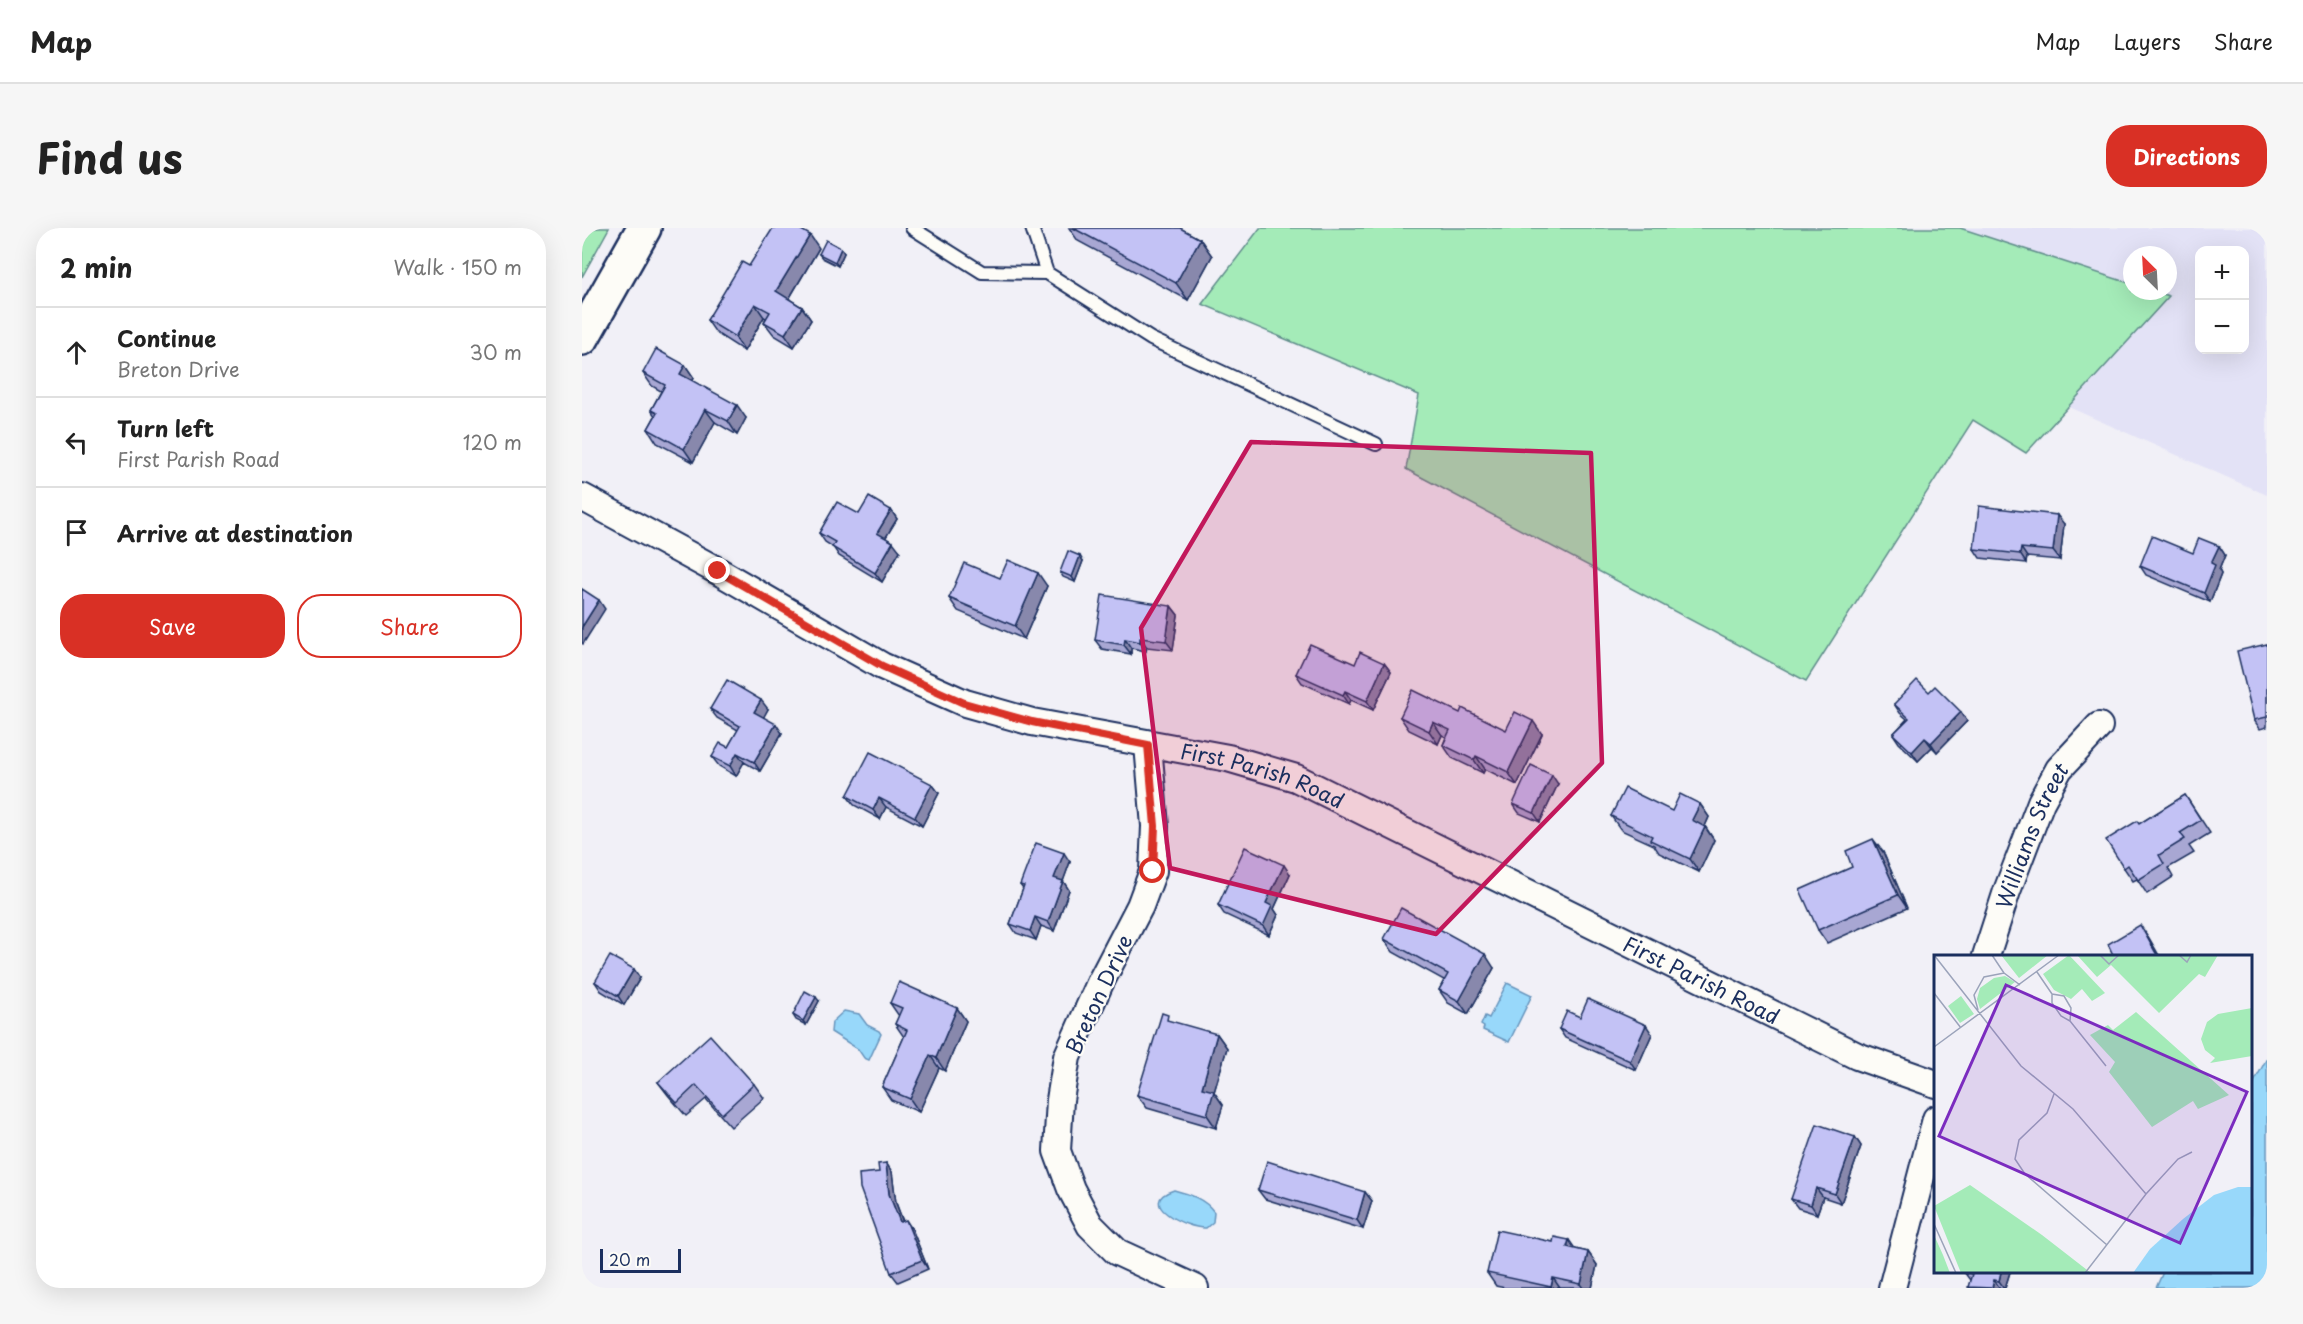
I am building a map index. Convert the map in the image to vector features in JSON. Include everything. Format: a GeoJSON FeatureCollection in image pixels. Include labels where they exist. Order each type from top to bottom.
{"type":"FeatureCollection","features":[{"type":"Feature","properties":{"kind":"main road"},"geometry":{"type":"LineString","coordinates":[[582,338],[644,228]]}},
{"type":"Feature","properties":{"kind":"street","name":"First Parish Road"},"geometry":{"type":"LineString","coordinates":[[582,497],[718,571],[882,666],[964,703],[1032,722],[1228,758],[1296,778],[1857,1056],[1934,1084]]}},
{"type":"Feature","properties":{"kind":"street","name":"Williams Street"},"geometry":{"type":"LineString","coordinates":[[1987,955],[2007,891],[2041,802],[2059,769],[2099,726]]}},
{"type":"Feature","properties":{"kind":"street","name":"Breton Drive"},"geometry":{"type":"LineString","coordinates":[[1148,745],[1155,826],[1153,871],[1140,906],[1100,983],[1067,1057],[1060,1100],[1057,1151],[1071,1189],[1090,1225],[1117,1252],[1195,1288]]}},
{"type":"Feature","properties":{"kind":"street"},"geometry":{"type":"LineString","coordinates":[[1892,1288],[1934,1123]]}},
{"type":"Feature","properties":{"kind":"lane"},"geometry":{"type":"LineString","coordinates":[[912,228],[982,272],[1047,273],[1151,339],[1376,444]]}},
{"type":"Feature","properties":{"kind":"lane"},"geometry":{"type":"LineString","coordinates":[[1032,228],[1047,273]]}},
{"type":"Feature","properties":{"kind":"highlighted area"},"geometry":{"type":"Polygon","coordinates":[[[1251,442],[1591,453],[1602,763],[1436,934],[1170,868],[1141,628],[1251,442]]]}},
{"type":"Feature","properties":{"kind":"shaded area"},"geometry":{"type":"Polygon","coordinates":[[[1673,228],[2267,228],[2267,495],[2014,383],[1673,228]]]}},
{"type":"Feature","properties":{"kind":"green space"},"geometry":{"type":"Polygon","coordinates":[[[582,228],[609,228],[582,277],[582,228]]]}},
{"type":"Feature","properties":{"kind":"green space"},"geometry":{"type":"Polygon","coordinates":[[[1260,228],[1960,228],[2123,281],[2123,300],[2165,300],[2026,453],[1973,420],[1806,681],[1406,469],[1419,395],[1202,304],[1260,228]]]}},
{"type":"Feature","properties":{"kind":"water"},"geometry":{"type":"Polygon","coordinates":[[[1507,983],[1532,995],[1509,1042],[1483,1030],[1484,1027],[1481,1025],[1485,1016],[1489,1018],[1507,983]]]}},
{"type":"Feature","properties":{"kind":"water"},"geometry":{"type":"Polygon","coordinates":[[[844,1011],[859,1014],[867,1025],[881,1034],[869,1060],[864,1058],[858,1049],[831,1032],[832,1022],[844,1011]]]}},
{"type":"Feature","properties":{"kind":"water"},"geometry":{"type":"Polygon","coordinates":[[[2267,1058],[2267,1288],[2156,1288],[2163,1273],[2252,1273],[2252,1086],[2267,1058]]]}},
{"type":"Feature","properties":{"kind":"water"},"geometry":{"type":"Polygon","coordinates":[[[1174,1190],[1191,1195],[1206,1204],[1214,1212],[1213,1222],[1206,1228],[1197,1227],[1168,1214],[1161,1208],[1159,1202],[1163,1195],[1174,1190]]]}},
{"type":"Feature","properties":{"kind":"building"},"geometry":{"type":"Polygon","coordinates":[[[773,228],[798,228],[810,235],[776,291],[802,307],[785,334],[764,322],[770,312],[755,304],[735,337],[707,320],[742,262],[749,266],[773,228]]]}},
{"type":"Feature","properties":{"kind":"building"},"geometry":{"type":"Polygon","coordinates":[[[1073,228],[1180,228],[1200,239],[1176,283],[1073,228]]]}},
{"type":"Feature","properties":{"kind":"building"},"geometry":{"type":"Polygon","coordinates":[[[826,240],[841,248],[835,262],[819,254],[826,240]]]}},
{"type":"Feature","properties":{"kind":"building"},"geometry":{"type":"Polygon","coordinates":[[[656,349],[685,365],[680,374],[737,405],[728,421],[705,409],[684,449],[648,429],[657,413],[651,410],[665,385],[643,373],[656,349]]]}},
{"type":"Feature","properties":{"kind":"building"},"geometry":{"type":"Polygon","coordinates":[[[869,497],[891,510],[877,533],[893,542],[875,573],[832,547],[835,542],[819,533],[837,502],[859,514],[869,497]]]}},
{"type":"Feature","properties":{"kind":"building"},"geometry":{"type":"Polygon","coordinates":[[[1979,506],[2057,515],[2053,551],[2021,548],[2020,554],[1974,549],[1979,506]]]}},
{"type":"Feature","properties":{"kind":"building"},"geometry":{"type":"Polygon","coordinates":[[[2152,536],[2193,553],[2199,538],[2219,546],[2211,563],[2215,565],[2204,593],[2140,566],[2152,536]]]}},
{"type":"Feature","properties":{"kind":"building"},"geometry":{"type":"Polygon","coordinates":[[[1068,551],[1080,556],[1072,577],[1060,572],[1068,551]]]}},
{"type":"Feature","properties":{"kind":"building"},"geometry":{"type":"Polygon","coordinates":[[[1008,560],[1038,573],[1015,626],[949,598],[964,563],[1000,578],[1008,560]]]}},
{"type":"Feature","properties":{"kind":"building"},"geometry":{"type":"Polygon","coordinates":[[[582,589],[599,600],[582,627],[582,589]]]}},
{"type":"Feature","properties":{"kind":"building"},"geometry":{"type":"Polygon","coordinates":[[[1102,595],[1171,606],[1166,641],[1140,638],[1140,642],[1125,639],[1124,645],[1095,640],[1102,595]]]}},
{"type":"Feature","properties":{"kind":"building"},"geometry":{"type":"Polygon","coordinates":[[[1310,644],[1355,664],[1360,652],[1384,663],[1367,701],[1345,691],[1343,695],[1296,674],[1310,644]]]}},
{"type":"Feature","properties":{"kind":"building"},"geometry":{"type":"Polygon","coordinates":[[[2267,644],[2267,717],[2254,720],[2237,651],[2267,644]]]}},
{"type":"Feature","properties":{"kind":"building"},"geometry":{"type":"Polygon","coordinates":[[[727,680],[761,700],[754,712],[776,724],[754,762],[737,753],[730,766],[712,757],[720,743],[728,747],[740,726],[710,709],[727,680]]]}},
{"type":"Feature","properties":{"kind":"building"},"geometry":{"type":"Polygon","coordinates":[[[1917,680],[1929,692],[1935,686],[1961,712],[1931,743],[1925,738],[1912,752],[1893,734],[1909,718],[1894,704],[1917,680]]]}},
{"type":"Feature","properties":{"kind":"building"},"geometry":{"type":"Polygon","coordinates":[[[1413,690],[1460,713],[1462,708],[1506,730],[1515,712],[1533,721],[1508,772],[1476,756],[1474,760],[1443,745],[1450,730],[1433,722],[1429,731],[1400,717],[1413,690]]]}},
{"type":"Feature","properties":{"kind":"building"},"geometry":{"type":"Polygon","coordinates":[[[870,752],[932,784],[915,817],[879,798],[873,810],[847,796],[870,752]]]}},
{"type":"Feature","properties":{"kind":"building"},"geometry":{"type":"Polygon","coordinates":[[[1531,765],[1552,775],[1534,813],[1513,804],[1531,765]]]}},
{"type":"Feature","properties":{"kind":"building"},"geometry":{"type":"Polygon","coordinates":[[[1625,788],[1672,811],[1680,794],[1700,804],[1692,820],[1705,827],[1690,859],[1650,840],[1652,836],[1611,816],[1625,788]]]}},
{"type":"Feature","properties":{"kind":"building"},"geometry":{"type":"Polygon","coordinates":[[[2185,795],[2201,820],[2180,833],[2185,839],[2159,855],[2164,864],[2138,880],[2128,865],[2124,868],[2106,840],[2137,821],[2139,824],[2185,795]]]}},
{"type":"Feature","properties":{"kind":"building"},"geometry":{"type":"Polygon","coordinates":[[[1873,839],[1898,895],[1818,930],[1800,890],[1852,867],[1846,851],[1873,839]]]}},
{"type":"Feature","properties":{"kind":"building"},"geometry":{"type":"Polygon","coordinates":[[[1036,843],[1064,853],[1054,878],[1063,881],[1048,922],[1035,917],[1030,931],[1010,924],[1024,886],[1020,885],[1036,843]]]}},
{"type":"Feature","properties":{"kind":"building"},"geometry":{"type":"Polygon","coordinates":[[[1245,847],[1284,865],[1266,903],[1272,906],[1263,926],[1218,905],[1245,847]]]}},
{"type":"Feature","properties":{"kind":"building"},"geometry":{"type":"Polygon","coordinates":[[[1401,908],[1485,954],[1459,1001],[1439,990],[1448,974],[1384,939],[1401,908]]]}},
{"type":"Feature","properties":{"kind":"building"},"geometry":{"type":"Polygon","coordinates":[[[2140,925],[2157,955],[2113,955],[2108,944],[2140,925]]]}},
{"type":"Feature","properties":{"kind":"building"},"geometry":{"type":"Polygon","coordinates":[[[610,956],[634,969],[618,996],[595,982],[610,956]]]}},
{"type":"Feature","properties":{"kind":"building"},"geometry":{"type":"Polygon","coordinates":[[[899,982],[957,1008],[936,1058],[930,1055],[910,1099],[882,1087],[907,1030],[895,1024],[902,1008],[890,1003],[899,982]]]}},
{"type":"Feature","properties":{"kind":"building"},"geometry":{"type":"Polygon","coordinates":[[[805,991],[816,997],[803,1021],[793,1015],[805,991]]]}},
{"type":"Feature","properties":{"kind":"building"},"geometry":{"type":"Polygon","coordinates":[[[1588,999],[1646,1025],[1630,1061],[1559,1029],[1567,1011],[1580,1017],[1588,999]]]}},
{"type":"Feature","properties":{"kind":"building"},"geometry":{"type":"Polygon","coordinates":[[[1162,1013],[1168,1015],[1167,1020],[1217,1034],[1202,1088],[1214,1091],[1207,1115],[1137,1095],[1162,1013]]]}},
{"type":"Feature","properties":{"kind":"building"},"geometry":{"type":"Polygon","coordinates":[[[710,1035],[754,1084],[722,1114],[696,1085],[677,1103],[658,1082],[710,1035]]]}},
{"type":"Feature","properties":{"kind":"building"},"geometry":{"type":"Polygon","coordinates":[[[1817,1124],[1855,1137],[1835,1194],[1816,1188],[1811,1205],[1791,1199],[1817,1124]]]}},
{"type":"Feature","properties":{"kind":"building"},"geometry":{"type":"Polygon","coordinates":[[[1267,1161],[1365,1192],[1357,1220],[1258,1190],[1267,1161]]]}},
{"type":"Feature","properties":{"kind":"building"},"geometry":{"type":"Polygon","coordinates":[[[886,1163],[889,1194],[900,1222],[906,1220],[922,1260],[891,1273],[860,1188],[859,1174],[879,1172],[878,1164],[886,1163]]]}},
{"type":"Feature","properties":{"kind":"building"},"geometry":{"type":"Polygon","coordinates":[[[1497,1230],[1553,1242],[1554,1237],[1569,1240],[1567,1247],[1588,1252],[1581,1284],[1553,1278],[1551,1287],[1487,1273],[1497,1230]]]}},
{"type":"Feature","properties":{"kind":"building"},"geometry":{"type":"Polygon","coordinates":[[[1968,1273],[2001,1273],[1999,1281],[1994,1280],[1992,1288],[1968,1287],[1972,1274],[1968,1273]]]}},
{"type":"Feature","properties":{"kind":"route"},"geometry":{"type":"LineString","coordinates":[[718,571],[882,666],[964,703],[1032,722],[1148,745],[1155,826],[1153,871]]}}]}
